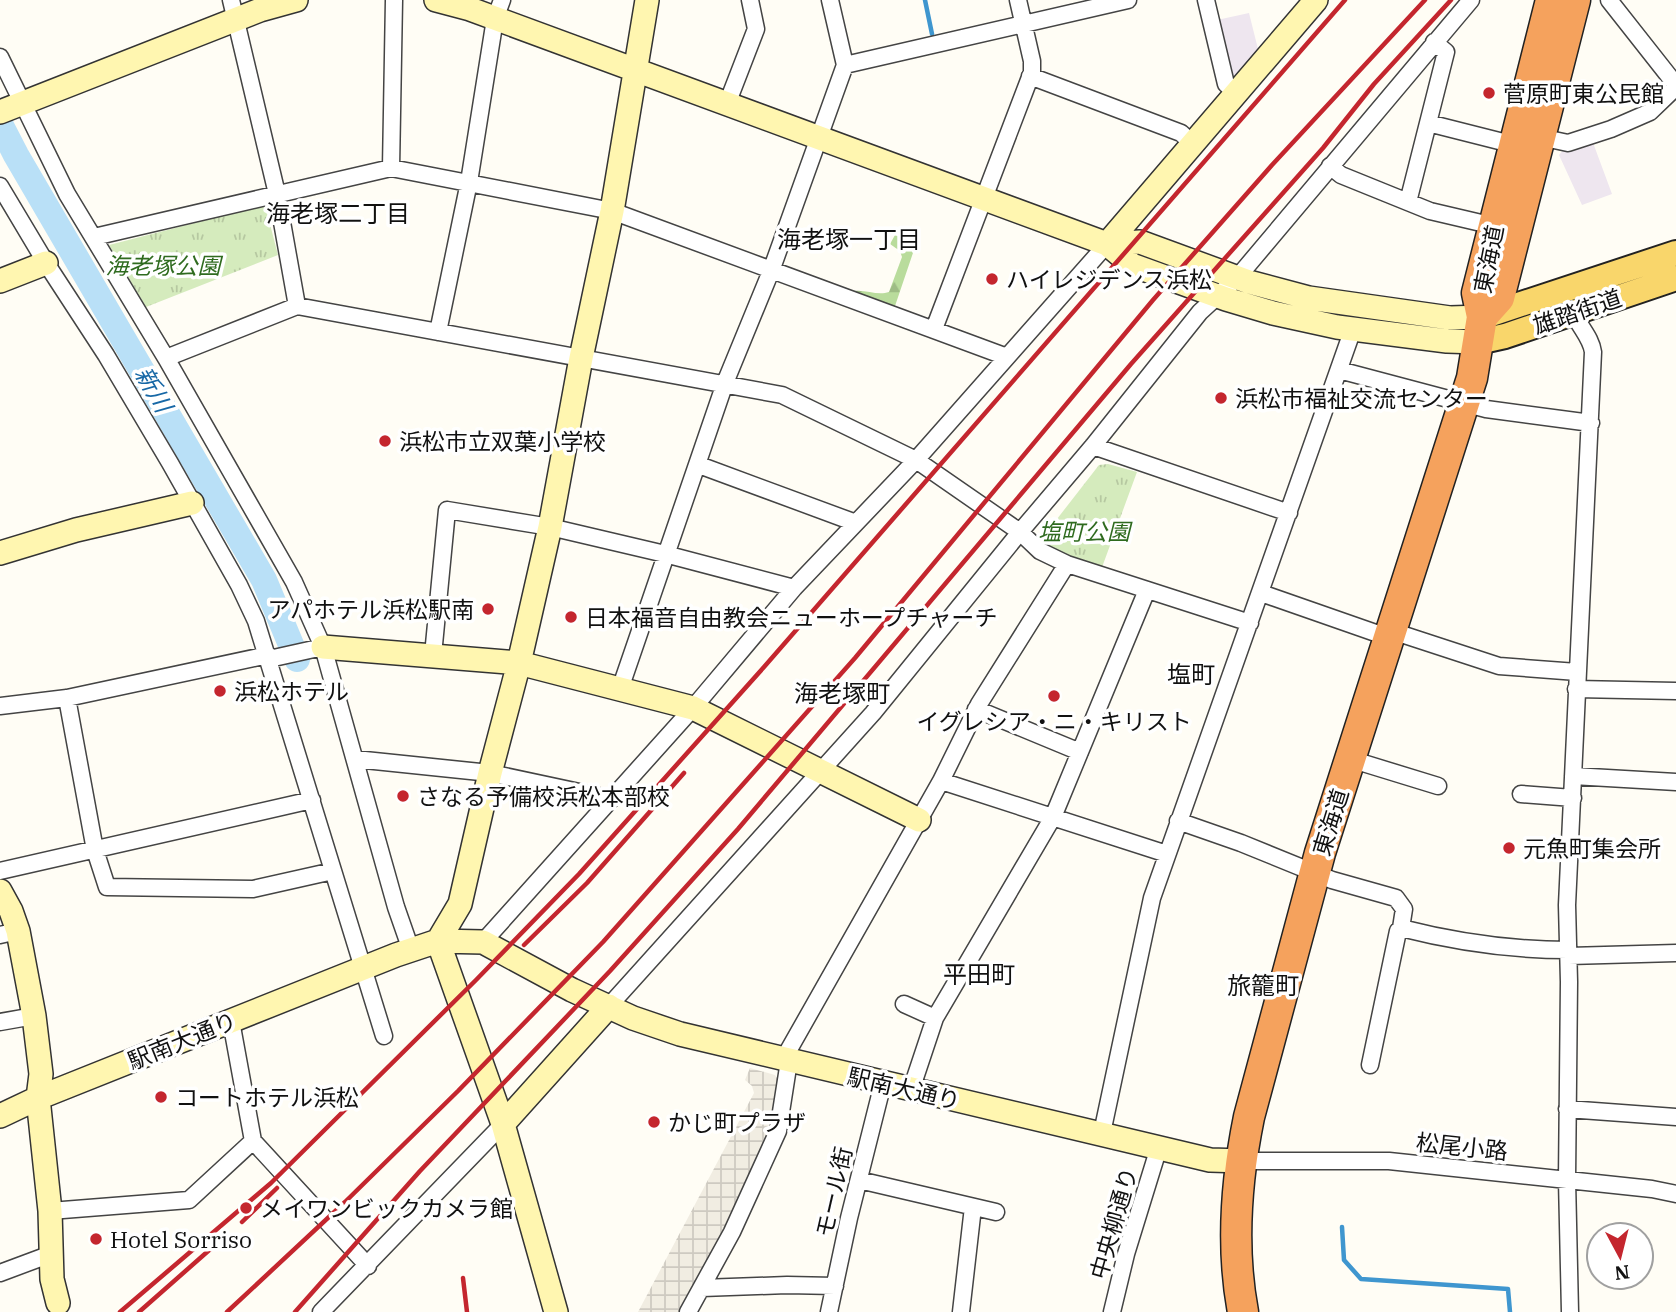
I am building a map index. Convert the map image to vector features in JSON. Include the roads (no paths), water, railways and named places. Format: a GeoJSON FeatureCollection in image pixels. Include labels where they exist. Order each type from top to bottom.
{"type":"FeatureCollection","features":[{"type":"Feature","properties":{"kind":"highway","name":"東海道"},"geometry":{"type":"LineString","coordinates":[[1480,330],[1499,298],[1551,0]]}},
{"type":"Feature","properties":{"kind":"highway","name":"東海道"},"geometry":{"type":"LineString","coordinates":[[1243,1312],[1235,1249],[1250,1117],[1314,873],[1472,379],[1480,330],[1477,293],[1494,226],[1527,141],[1575,0]]}},
{"type":"Feature","properties":{"kind":"main road","name":"雄踏街道"},"geometry":{"type":"LineString","coordinates":[[1480,330],[1676,253]]}},
{"type":"Feature","properties":{"kind":"main road","name":"雄踏街道"},"geometry":{"type":"LineString","coordinates":[[1480,330],[1505,336],[1676,278]]}},
{"type":"Feature","properties":{"kind":"street"},"geometry":{"type":"LineString","coordinates":[[12,107],[233,10],[296,0]]}},
{"type":"Feature","properties":{"kind":"street"},"geometry":{"type":"LineString","coordinates":[[391,168],[394,0]]}},
{"type":"Feature","properties":{"kind":"street"},"geometry":{"type":"LineString","coordinates":[[436,0],[499,9],[634,69],[1107,244],[1132,265],[1217,296],[1289,318],[1353,329],[1447,341],[1480,330]]}},
{"type":"Feature","properties":{"kind":"street"},"geometry":{"type":"LineString","coordinates":[[556,1312],[503,1124],[438,941],[460,904],[550,527],[581,358],[612,211],[634,69],[648,0]]}},
{"type":"Feature","properties":{"kind":"street"},"geometry":{"type":"LineString","coordinates":[[727,104],[756,29],[750,0]]}},
{"type":"Feature","properties":{"kind":"street"},"geometry":{"type":"LineString","coordinates":[[620,689],[725,383],[771,271],[845,65],[830,0]]}},
{"type":"Feature","properties":{"kind":"street"},"geometry":{"type":"LineString","coordinates":[[934,329],[1030,76],[1032,61],[1018,0]]}},
{"type":"Feature","properties":{"kind":"street"},"geometry":{"type":"LineString","coordinates":[[845,65],[1128,0]]}},
{"type":"Feature","properties":{"kind":"street"},"geometry":{"type":"LineString","coordinates":[[1206,0],[1226,83],[1236,93]]}},
{"type":"Feature","properties":{"kind":"street"},"geometry":{"type":"LineString","coordinates":[[483,942],[693,708],[794,588],[916,460],[1107,244],[1316,0]]}},
{"type":"Feature","properties":{"kind":"street"},"geometry":{"type":"LineString","coordinates":[[1428,123],[1527,141],[1568,144],[1650,112],[1676,86],[1609,0]]}},
{"type":"Feature","properties":{"kind":"street"},"geometry":{"type":"LineString","coordinates":[[321,1312],[503,1124],[873,713],[1200,312],[1237,278],[1434,42],[1461,3]]}},
{"type":"Feature","properties":{"kind":"street"},"geometry":{"type":"LineString","coordinates":[[438,332],[469,182],[499,9]]}},
{"type":"Feature","properties":{"kind":"street"},"geometry":{"type":"LineString","coordinates":[[233,10],[277,194],[297,306]]}},
{"type":"Feature","properties":{"kind":"street"},"geometry":{"type":"LineString","coordinates":[[1408,202],[1446,52],[1434,42]]}},
{"type":"Feature","properties":{"kind":"street"},"geometry":{"type":"LineString","coordinates":[[0,57],[12,107],[166,358],[294,582],[319,647],[355,759],[407,951]]}},
{"type":"Feature","properties":{"kind":"street"},"geometry":{"type":"LineString","coordinates":[[1030,76],[1181,133],[1193,144]]}},
{"type":"Feature","properties":{"kind":"street"},"geometry":{"type":"LineString","coordinates":[[1330,166],[1340,175],[1430,211],[1494,226]]}},
{"type":"Feature","properties":{"kind":"street"},"geometry":{"type":"LineString","coordinates":[[94,237],[391,168],[612,211],[1007,357]]}},
{"type":"Feature","properties":{"kind":"street"},"geometry":{"type":"LineString","coordinates":[[0,186],[106,355],[239,585],[256,621],[272,657],[312,800],[384,1036]]}},
{"type":"Feature","properties":{"kind":"street"},"geometry":{"type":"LineString","coordinates":[[1107,244],[1140,242],[1279,291],[1340,303],[1450,318],[1480,330]]}},
{"type":"Feature","properties":{"kind":"street"},"geometry":{"type":"LineString","coordinates":[[0,281],[46,263]]}},
{"type":"Feature","properties":{"kind":"street"},"geometry":{"type":"LineString","coordinates":[[166,358],[297,306],[782,395],[916,460],[1020,532],[1040,551],[1067,564],[1250,623]]}},
{"type":"Feature","properties":{"kind":"street"},"geometry":{"type":"LineString","coordinates":[[1570,1312],[1567,905],[1593,346],[1578,325],[1574,313]]}},
{"type":"Feature","properties":{"kind":"street"},"geometry":{"type":"LineString","coordinates":[[1102,1133],[1152,898],[1353,329]]}},
{"type":"Feature","properties":{"kind":"street"},"geometry":{"type":"LineString","coordinates":[[1339,370],[1486,409],[1591,422]]}},
{"type":"Feature","properties":{"kind":"street"},"geometry":{"type":"LineString","coordinates":[[1093,446],[1289,513]]}},
{"type":"Feature","properties":{"kind":"street"},"geometry":{"type":"LineString","coordinates":[[699,465],[856,523]]}},
{"type":"Feature","properties":{"kind":"street"},"geometry":{"type":"LineString","coordinates":[[0,554],[76,530],[192,503]]}},
{"type":"Feature","properties":{"kind":"street"},"geometry":{"type":"LineString","coordinates":[[433,655],[447,510],[550,527],[794,588]]}},
{"type":"Feature","properties":{"kind":"street"},"geometry":{"type":"LineString","coordinates":[[688,1312],[732,1232],[778,1131],[786,1060],[941,781],[976,709],[1067,564]]}},
{"type":"Feature","properties":{"kind":"street"},"geometry":{"type":"LineString","coordinates":[[911,1090],[935,1018],[1053,817],[1147,590]]}},
{"type":"Feature","properties":{"kind":"street"},"geometry":{"type":"LineString","coordinates":[[1261,593],[1499,666],[1577,672]]}},
{"type":"Feature","properties":{"kind":"street"},"geometry":{"type":"LineString","coordinates":[[0,706],[67,698],[319,647],[519,663],[693,708],[919,820]]}},
{"type":"Feature","properties":{"kind":"street"},"geometry":{"type":"LineString","coordinates":[[1576,689],[1676,691]]}},
{"type":"Feature","properties":{"kind":"street"},"geometry":{"type":"LineString","coordinates":[[67,698],[95,850],[107,887],[253,889],[333,871]]}},
{"type":"Feature","properties":{"kind":"street"},"geometry":{"type":"LineString","coordinates":[[976,709],[1080,751]]}},
{"type":"Feature","properties":{"kind":"street"},"geometry":{"type":"LineString","coordinates":[[355,759],[490,773],[612,799]]}},
{"type":"Feature","properties":{"kind":"street"},"geometry":{"type":"LineString","coordinates":[[1350,759],[1438,786]]}},
{"type":"Feature","properties":{"kind":"street"},"geometry":{"type":"LineString","coordinates":[[1573,776],[1676,782]]}},
{"type":"Feature","properties":{"kind":"street"},"geometry":{"type":"LineString","coordinates":[[941,781],[1167,854]]}},
{"type":"Feature","properties":{"kind":"street"},"geometry":{"type":"LineString","coordinates":[[1521,794],[1573,798]]}},
{"type":"Feature","properties":{"kind":"street"},"geometry":{"type":"LineString","coordinates":[[0,872],[312,800]]}},
{"type":"Feature","properties":{"kind":"street"},"geometry":{"type":"LineString","coordinates":[[1178,821],[1314,873],[1396,898],[1404,909],[1370,1065]]}},
{"type":"Feature","properties":{"kind":"street"},"geometry":{"type":"LineString","coordinates":[[0,891],[11,911],[9,933],[34,1016],[41,1074],[38,1098],[50,1211],[52,1279],[62,1307]]}},
{"type":"Feature","properties":{"kind":"street"},"geometry":{"type":"LineString","coordinates":[[1401,928],[1509,948],[1569,953],[1676,953]]}},
{"type":"Feature","properties":{"kind":"street","name":"駅南大通り"},"geometry":{"type":"LineString","coordinates":[[0,1116],[38,1098],[407,951],[438,941],[483,942],[572,990],[633,1018],[681,1034],[1210,1160],[1243,1161]]}},
{"type":"Feature","properties":{"kind":"street"},"geometry":{"type":"LineString","coordinates":[[904,1004],[935,1018]]}},
{"type":"Feature","properties":{"kind":"street"},"geometry":{"type":"LineString","coordinates":[[0,1022],[34,1016]]}},
{"type":"Feature","properties":{"kind":"street"},"geometry":{"type":"LineString","coordinates":[[231,1021],[253,1141],[368,1266]]}},
{"type":"Feature","properties":{"kind":"street","name":"モール街"},"geometry":{"type":"LineString","coordinates":[[829,1312],[883,1083]]}},
{"type":"Feature","properties":{"kind":"street"},"geometry":{"type":"LineString","coordinates":[[1567,1109],[1676,1117]]}},
{"type":"Feature","properties":{"kind":"street"},"geometry":{"type":"LineString","coordinates":[[50,1211],[189,1200],[253,1141]]}},
{"type":"Feature","properties":{"kind":"street","name":"中央柳通り"},"geometry":{"type":"LineString","coordinates":[[1112,1312],[1126,1254],[1159,1147]]}},
{"type":"Feature","properties":{"kind":"street","name":"松尾小路"},"geometry":{"type":"LineString","coordinates":[[1243,1161],[1389,1161],[1652,1189],[1676,1194]]}},
{"type":"Feature","properties":{"kind":"street"},"geometry":{"type":"LineString","coordinates":[[859,1180],[996,1212]]}},
{"type":"Feature","properties":{"kind":"street"},"geometry":{"type":"LineString","coordinates":[[961,1312],[973,1207]]}},
{"type":"Feature","properties":{"kind":"street"},"geometry":{"type":"LineString","coordinates":[[0,1273],[51,1254]]}},
{"type":"Feature","properties":{"kind":"street"},"geometry":{"type":"LineString","coordinates":[[702,1288],[835,1286]]}},
{"type":"Feature","properties":{"kind":"waterway"},"geometry":{"type":"LineString","coordinates":[[925,0],[932,34]]}},
{"type":"Feature","properties":{"kind":"waterway","name":"新川"},"geometry":{"type":"LineString","coordinates":[[0,124],[264,580],[297,659]]}},
{"type":"Feature","properties":{"kind":"waterway"},"geometry":{"type":"LineString","coordinates":[[1342,1227],[1344,1260],[1361,1279],[1508,1289],[1510,1312]]}},
{"type":"Feature","properties":{"kind":"railway"},"geometry":{"type":"LineString","coordinates":[[120,1312],[271,1183],[579,874],[764,667],[1345,0]]}},
{"type":"Feature","properties":{"kind":"railway"},"geometry":{"type":"LineString","coordinates":[[227,1312],[458,1091],[603,942],[855,658],[1153,300],[1272,165],[1425,0]]}},
{"type":"Feature","properties":{"kind":"railway"},"geometry":{"type":"LineString","coordinates":[[295,1312],[420,1171],[610,971],[738,829],[1131,364],[1323,148],[1374,84],[1451,0]]}},
{"type":"Feature","properties":{"kind":"railway"},"geometry":{"type":"LineString","coordinates":[[524,945],[587,883],[684,773]]}},
{"type":"Feature","properties":{"kind":"railway"},"geometry":{"type":"LineString","coordinates":[[242,1222],[277,1188]]}},
{"type":"Feature","properties":{"kind":"railway"},"geometry":{"type":"LineString","coordinates":[[139,1312],[215,1245]]}},
{"type":"Feature","properties":{"kind":"railway"},"geometry":{"type":"LineString","coordinates":[[463,1278],[467,1312]]}},
{"type":"Feature","properties":{"kind":"place","name":"菅原町東公民館"},"geometry":{"type":"Point","coordinates":[1489,93]}},
{"type":"Feature","properties":{"kind":"place","name":"ハイレジデンス浜松"},"geometry":{"type":"Point","coordinates":[992,279]}},
{"type":"Feature","properties":{"kind":"place","name":"浜松市福祉交流センター"},"geometry":{"type":"Point","coordinates":[1221,398]}},
{"type":"Feature","properties":{"kind":"place","name":"浜松市立双葉小学校"},"geometry":{"type":"Point","coordinates":[385,441]}},
{"type":"Feature","properties":{"kind":"place","name":"アパホテル浜松駅南"},"geometry":{"type":"Point","coordinates":[488,609]}},
{"type":"Feature","properties":{"kind":"place","name":"日本福音自由教会ニューホープチャーチ"},"geometry":{"type":"Point","coordinates":[571,617]}},
{"type":"Feature","properties":{"kind":"place","name":"浜松ホテル"},"geometry":{"type":"Point","coordinates":[220,691]}},
{"type":"Feature","properties":{"kind":"place","name":"イグレシア・ニ・キリスト"},"geometry":{"type":"Point","coordinates":[1054,696]}},
{"type":"Feature","properties":{"kind":"place","name":"さなる予備校浜松本部校"},"geometry":{"type":"Point","coordinates":[403,796]}},
{"type":"Feature","properties":{"kind":"place","name":"元魚町集会所"},"geometry":{"type":"Point","coordinates":[1509,848]}},
{"type":"Feature","properties":{"kind":"place","name":"コートホテル浜松"},"geometry":{"type":"Point","coordinates":[161,1097]}},
{"type":"Feature","properties":{"kind":"place","name":"かじ町プラザ"},"geometry":{"type":"Point","coordinates":[654,1122]}},
{"type":"Feature","properties":{"kind":"place","name":"メイワンビックカメラ館"},"geometry":{"type":"Point","coordinates":[246,1208]}},
{"type":"Feature","properties":{"kind":"place","name":"Hotel Sorriso"},"geometry":{"type":"Point","coordinates":[96,1239]}},
{"type":"Feature","properties":{"kind":"district","name":"海老塚二丁目"},"geometry":{"type":"Point","coordinates":[338,213]}},
{"type":"Feature","properties":{"kind":"district","name":"海老塚一丁目"},"geometry":{"type":"Point","coordinates":[849,239]}},
{"type":"Feature","properties":{"kind":"district","name":"塩町"},"geometry":{"type":"Point","coordinates":[1191,674]}},
{"type":"Feature","properties":{"kind":"district","name":"海老塚町"},"geometry":{"type":"Point","coordinates":[842,693]}},
{"type":"Feature","properties":{"kind":"district","name":"平田町"},"geometry":{"type":"Point","coordinates":[979,974]}},
{"type":"Feature","properties":{"kind":"district","name":"旅籠町"},"geometry":{"type":"Point","coordinates":[1263,985]}},
{"type":"Feature","properties":{"kind":"park label","name":"海老塚公園"},"geometry":{"type":"Point","coordinates":[163,265]}},
{"type":"Feature","properties":{"kind":"park label","name":"塩町公園"},"geometry":{"type":"Point","coordinates":[1084,531]}}]}
